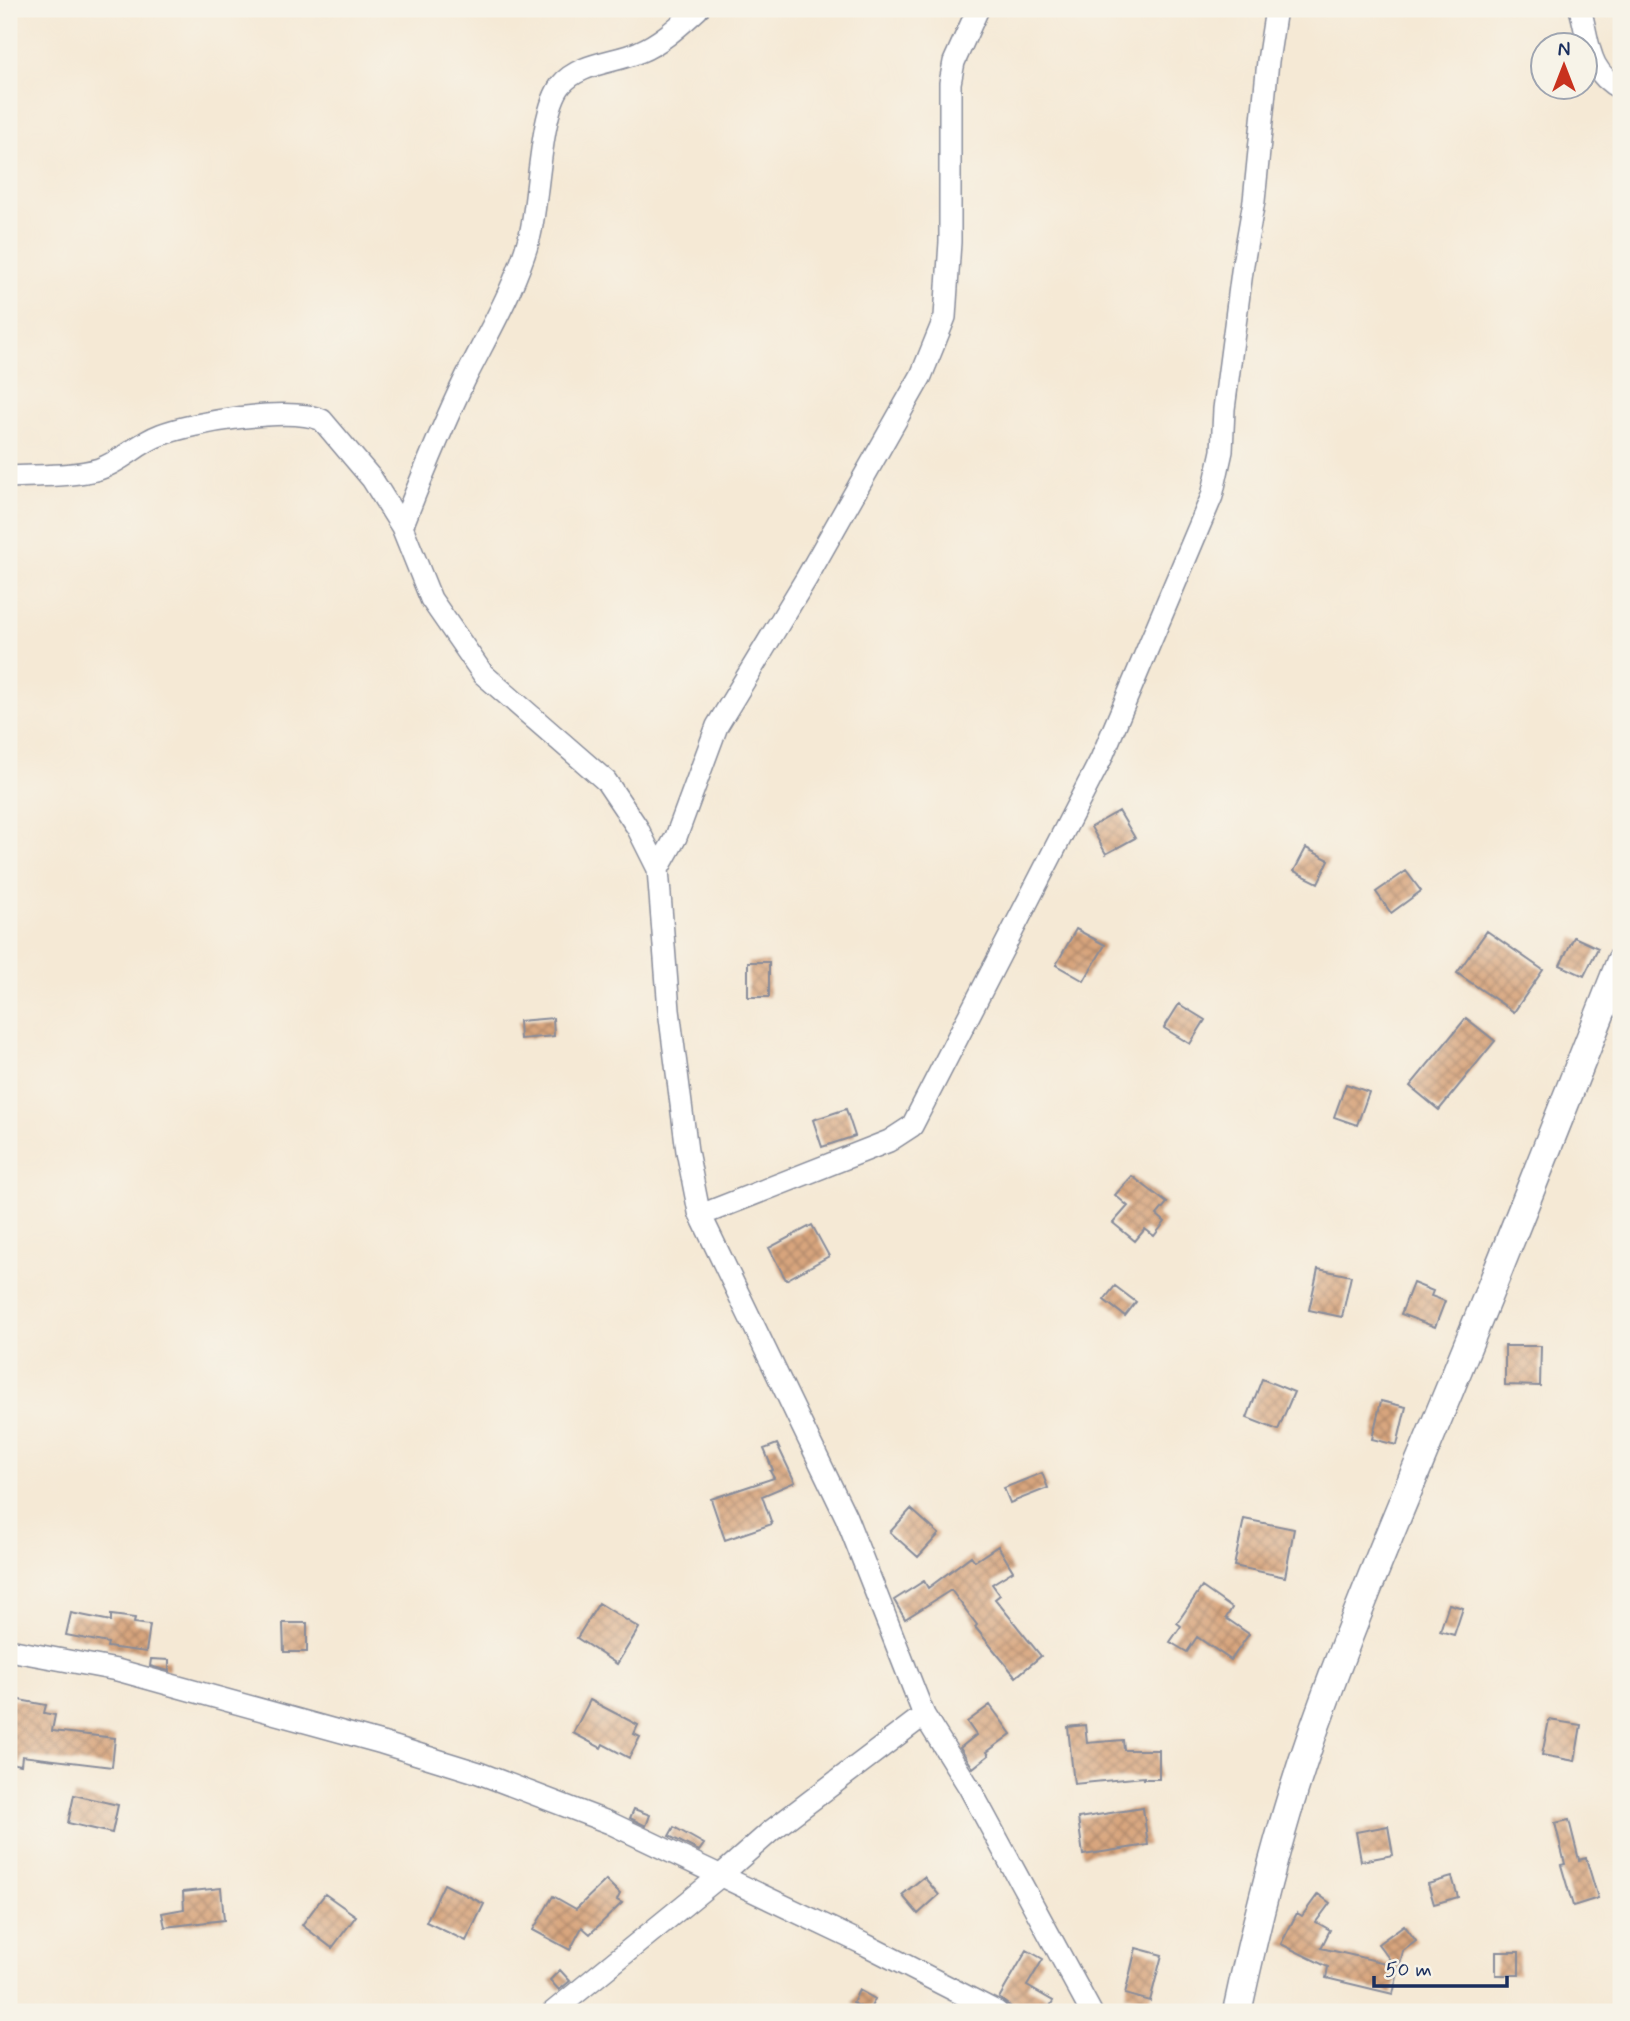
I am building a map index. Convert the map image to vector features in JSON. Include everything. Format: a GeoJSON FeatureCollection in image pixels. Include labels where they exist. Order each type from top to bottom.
{"type":"FeatureCollection","features":[{"type":"Feature","properties":{"kind":"street"},"geometry":{"type":"LineString","coordinates":[[402,527],[467,376],[503,306],[521,260],[530,234],[546,131],[559,88],[568,78],[583,69],[640,52],[668,35],[698,9]]}},
{"type":"Feature","properties":{"kind":"street"},"geometry":{"type":"LineString","coordinates":[[658,869],[676,837],[717,726],[840,520],[921,376],[945,317],[950,242],[950,83],[954,62],[978,9]]}},
{"type":"Feature","properties":{"kind":"street"},"geometry":{"type":"LineString","coordinates":[[701,1215],[889,1141],[912,1126],[1101,759],[1212,496],[1217,477],[1222,451],[1227,382],[1254,201],[1276,9]]}},
{"type":"Feature","properties":{"kind":"street"},"geometry":{"type":"LineString","coordinates":[[1580,9],[1588,49],[1596,67],[1609,83],[1621,89]]}},
{"type":"Feature","properties":{"kind":"street"},"geometry":{"type":"LineString","coordinates":[[9,477],[85,472],[102,468],[158,435],[231,418],[312,415],[322,420],[372,479],[402,527],[430,599],[483,674],[606,781],[637,827],[658,869],[669,1010],[690,1173],[701,1215],[846,1517],[924,1715],[969,1787],[1091,2012]]}},
{"type":"Feature","properties":{"kind":"street"},"geometry":{"type":"LineString","coordinates":[[1237,2012],[1255,1928],[1280,1835],[1316,1723],[1365,1590],[1460,1364],[1621,961]]}},
{"type":"Feature","properties":{"kind":"street"},"geometry":{"type":"LineString","coordinates":[[9,1650],[117,1670],[382,1743],[479,1773],[610,1823],[866,1945],[997,2012]]}},
{"type":"Feature","properties":{"kind":"street"},"geometry":{"type":"LineString","coordinates":[[553,2012],[821,1791],[924,1715]]}},
{"type":"Feature","properties":{"kind":"building"},"geometry":{"type":"Polygon","coordinates":[[[1119,811],[1135,838],[1106,854],[1091,827],[1119,811]]]}},
{"type":"Feature","properties":{"kind":"building"},"geometry":{"type":"Polygon","coordinates":[[[1306,848],[1329,860],[1318,883],[1294,871],[1306,848]]]}},
{"type":"Feature","properties":{"kind":"building"},"geometry":{"type":"Polygon","coordinates":[[[1406,871],[1421,891],[1391,913],[1376,892],[1406,871]]]}},
{"type":"Feature","properties":{"kind":"building"},"geometry":{"type":"Polygon","coordinates":[[[1076,929],[1105,945],[1084,981],[1056,965],[1076,929]]]}},
{"type":"Feature","properties":{"kind":"building"},"geometry":{"type":"Polygon","coordinates":[[[1487,931],[1543,970],[1514,1012],[1457,973],[1487,931]]]}},
{"type":"Feature","properties":{"kind":"building"},"geometry":{"type":"Polygon","coordinates":[[[1574,937],[1598,948],[1584,976],[1560,965],[1574,937]]]}},
{"type":"Feature","properties":{"kind":"building"},"geometry":{"type":"Polygon","coordinates":[[[748,962],[769,962],[769,997],[748,997],[748,962]]]}},
{"type":"Feature","properties":{"kind":"building"},"geometry":{"type":"Polygon","coordinates":[[[1179,1004],[1205,1020],[1190,1044],[1164,1028],[1179,1004]]]}},
{"type":"Feature","properties":{"kind":"building"},"geometry":{"type":"Polygon","coordinates":[[[553,1018],[554,1036],[520,1039],[519,1021],[553,1018]]]}},
{"type":"Feature","properties":{"kind":"building"},"geometry":{"type":"Polygon","coordinates":[[[1466,1018],[1495,1041],[1439,1110],[1410,1086],[1466,1018]]]}},
{"type":"Feature","properties":{"kind":"building"},"geometry":{"type":"Polygon","coordinates":[[[1346,1084],[1369,1092],[1357,1125],[1334,1117],[1346,1084]]]}},
{"type":"Feature","properties":{"kind":"building"},"geometry":{"type":"Polygon","coordinates":[[[846,1109],[855,1136],[822,1147],[813,1120],[846,1109]]]}},
{"type":"Feature","properties":{"kind":"building"},"geometry":{"type":"Polygon","coordinates":[[[1132,1176],[1167,1203],[1157,1215],[1165,1222],[1154,1236],[1145,1229],[1135,1241],[1113,1223],[1128,1206],[1115,1195],[1132,1176]]]}},
{"type":"Feature","properties":{"kind":"building"},"geometry":{"type":"Polygon","coordinates":[[[812,1225],[829,1256],[786,1280],[769,1248],[812,1225]]]}},
{"type":"Feature","properties":{"kind":"building"},"geometry":{"type":"Polygon","coordinates":[[[1318,1269],[1351,1276],[1342,1317],[1309,1310],[1318,1269]]]}},
{"type":"Feature","properties":{"kind":"building"},"geometry":{"type":"Polygon","coordinates":[[[1413,1283],[1433,1291],[1431,1296],[1445,1301],[1435,1327],[1401,1314],[1413,1283]]]}},
{"type":"Feature","properties":{"kind":"building"},"geometry":{"type":"Polygon","coordinates":[[[1115,1286],[1136,1302],[1125,1316],[1104,1300],[1115,1286]]]}},
{"type":"Feature","properties":{"kind":"building"},"geometry":{"type":"Polygon","coordinates":[[[1505,1346],[1541,1346],[1540,1386],[1505,1385],[1505,1346]]]}},
{"type":"Feature","properties":{"kind":"building"},"geometry":{"type":"Polygon","coordinates":[[[1262,1379],[1294,1392],[1278,1430],[1247,1418],[1262,1379]]]}},
{"type":"Feature","properties":{"kind":"building"},"geometry":{"type":"Polygon","coordinates":[[[1381,1401],[1406,1407],[1397,1445],[1372,1439],[1381,1401]]]}},
{"type":"Feature","properties":{"kind":"building"},"geometry":{"type":"Polygon","coordinates":[[[777,1444],[795,1482],[762,1496],[772,1524],[725,1540],[711,1499],[774,1478],[764,1449],[777,1444]]]}},
{"type":"Feature","properties":{"kind":"building"},"geometry":{"type":"Polygon","coordinates":[[[1042,1473],[1048,1488],[1010,1503],[1004,1488],[1042,1473]]]}},
{"type":"Feature","properties":{"kind":"building"},"geometry":{"type":"Polygon","coordinates":[[[911,1509],[939,1534],[918,1557],[890,1532],[911,1509]]]}},
{"type":"Feature","properties":{"kind":"building"},"geometry":{"type":"Polygon","coordinates":[[[1244,1519],[1294,1529],[1285,1577],[1234,1566],[1244,1519]]]}},
{"type":"Feature","properties":{"kind":"building"},"geometry":{"type":"Polygon","coordinates":[[[998,1546],[1013,1571],[992,1584],[1000,1595],[995,1599],[1041,1656],[1016,1677],[975,1627],[977,1625],[951,1590],[905,1619],[894,1600],[924,1581],[928,1588],[971,1556],[975,1561],[998,1546]]]}},
{"type":"Feature","properties":{"kind":"building"},"geometry":{"type":"Polygon","coordinates":[[[1202,1587],[1232,1608],[1226,1618],[1249,1634],[1231,1660],[1197,1637],[1187,1652],[1170,1642],[1181,1626],[1177,1623],[1202,1587]]]}},
{"type":"Feature","properties":{"kind":"building"},"geometry":{"type":"Polygon","coordinates":[[[599,1603],[639,1628],[617,1664],[577,1638],[599,1603]]]}},
{"type":"Feature","properties":{"kind":"building"},"geometry":{"type":"Polygon","coordinates":[[[1449,1604],[1463,1608],[1454,1635],[1440,1631],[1449,1604]]]}},
{"type":"Feature","properties":{"kind":"building"},"geometry":{"type":"Polygon","coordinates":[[[71,1613],[111,1621],[111,1615],[135,1618],[134,1623],[150,1625],[146,1652],[107,1647],[108,1643],[66,1635],[71,1613]]]}},
{"type":"Feature","properties":{"kind":"building"},"geometry":{"type":"Polygon","coordinates":[[[283,1623],[307,1623],[307,1652],[284,1652],[283,1623]]]}},
{"type":"Feature","properties":{"kind":"building"},"geometry":{"type":"Polygon","coordinates":[[[151,1659],[169,1660],[169,1671],[150,1666],[151,1659]]]}},
{"type":"Feature","properties":{"kind":"building"},"geometry":{"type":"Polygon","coordinates":[[[9,1698],[46,1705],[44,1713],[55,1715],[52,1731],[115,1738],[112,1767],[22,1756],[21,1765],[9,1763],[9,1698]]]}},
{"type":"Feature","properties":{"kind":"building"},"geometry":{"type":"Polygon","coordinates":[[[590,1700],[638,1725],[634,1734],[640,1737],[629,1758],[603,1744],[601,1748],[573,1733],[590,1700]]]}},
{"type":"Feature","properties":{"kind":"building"},"geometry":{"type":"Polygon","coordinates":[[[990,1705],[1011,1734],[987,1752],[989,1755],[973,1768],[960,1748],[976,1735],[967,1722],[990,1705]]]}},
{"type":"Feature","properties":{"kind":"building"},"geometry":{"type":"Polygon","coordinates":[[[1549,1720],[1581,1725],[1575,1761],[1542,1755],[1549,1720]]]}},
{"type":"Feature","properties":{"kind":"building"},"geometry":{"type":"Polygon","coordinates":[[[1085,1725],[1087,1743],[1123,1740],[1124,1750],[1159,1750],[1159,1779],[1144,1777],[1074,1784],[1068,1727],[1085,1725]]]}},
{"type":"Feature","properties":{"kind":"building"},"geometry":{"type":"Polygon","coordinates":[[[74,1795],[118,1805],[112,1833],[68,1823],[74,1795]]]}},
{"type":"Feature","properties":{"kind":"building"},"geometry":{"type":"Polygon","coordinates":[[[1143,1808],[1148,1845],[1083,1855],[1078,1818],[1143,1808]]]}},
{"type":"Feature","properties":{"kind":"building"},"geometry":{"type":"Polygon","coordinates":[[[634,1809],[650,1815],[646,1826],[630,1818],[634,1809]]]}},
{"type":"Feature","properties":{"kind":"building"},"geometry":{"type":"Polygon","coordinates":[[[1569,1820],[1579,1860],[1586,1858],[1598,1898],[1573,1906],[1561,1865],[1565,1864],[1555,1823],[1569,1820]]]}},
{"type":"Feature","properties":{"kind":"building"},"geometry":{"type":"Polygon","coordinates":[[[1388,1826],[1393,1855],[1361,1861],[1356,1832],[1388,1826]]]}},
{"type":"Feature","properties":{"kind":"building"},"geometry":{"type":"Polygon","coordinates":[[[674,1827],[704,1844],[699,1851],[669,1836],[674,1827]]]}},
{"type":"Feature","properties":{"kind":"building"},"geometry":{"type":"Polygon","coordinates":[[[924,1877],[939,1895],[918,1914],[902,1895],[924,1877]]]}},
{"type":"Feature","properties":{"kind":"building"},"geometry":{"type":"Polygon","coordinates":[[[1452,1877],[1458,1897],[1434,1904],[1428,1884],[1452,1877]]]}},
{"type":"Feature","properties":{"kind":"building"},"geometry":{"type":"Polygon","coordinates":[[[606,1880],[620,1894],[617,1900],[622,1903],[590,1934],[582,1927],[570,1950],[533,1930],[553,1896],[576,1909],[606,1880]]]}},
{"type":"Feature","properties":{"kind":"building"},"geometry":{"type":"Polygon","coordinates":[[[444,1884],[484,1904],[466,1941],[426,1922],[444,1884]]]}},
{"type":"Feature","properties":{"kind":"building"},"geometry":{"type":"Polygon","coordinates":[[[221,1888],[224,1920],[165,1927],[162,1913],[184,1909],[183,1892],[221,1888]]]}},
{"type":"Feature","properties":{"kind":"building"},"geometry":{"type":"Polygon","coordinates":[[[325,1894],[356,1916],[332,1948],[302,1925],[325,1894]]]}},
{"type":"Feature","properties":{"kind":"building"},"geometry":{"type":"Polygon","coordinates":[[[1318,1894],[1330,1903],[1316,1922],[1330,1930],[1321,1948],[1394,1965],[1378,1944],[1404,1925],[1416,1941],[1403,1951],[1393,1994],[1326,1978],[1328,1967],[1281,1944],[1297,1913],[1302,1916],[1318,1894]]]}},
{"type":"Feature","properties":{"kind":"building"},"geometry":{"type":"Polygon","coordinates":[[[1136,1948],[1162,1955],[1150,2001],[1125,1994],[1136,1948]]]}},
{"type":"Feature","properties":{"kind":"building"},"geometry":{"type":"Polygon","coordinates":[[[1027,1950],[1043,1959],[1027,1986],[1053,2001],[1047,2012],[1018,2012],[999,1998],[1027,1950]]]}},
{"type":"Feature","properties":{"kind":"building"},"geometry":{"type":"Polygon","coordinates":[[[1496,1952],[1519,1952],[1519,1975],[1496,1975],[1496,1952]]]}},
{"type":"Feature","properties":{"kind":"building"},"geometry":{"type":"Polygon","coordinates":[[[560,1970],[570,1981],[559,1990],[550,1980],[560,1970]]]}},
{"type":"Feature","properties":{"kind":"building"},"geometry":{"type":"Polygon","coordinates":[[[859,1990],[875,1999],[869,2011],[853,2003],[859,1990]]]}}]}
